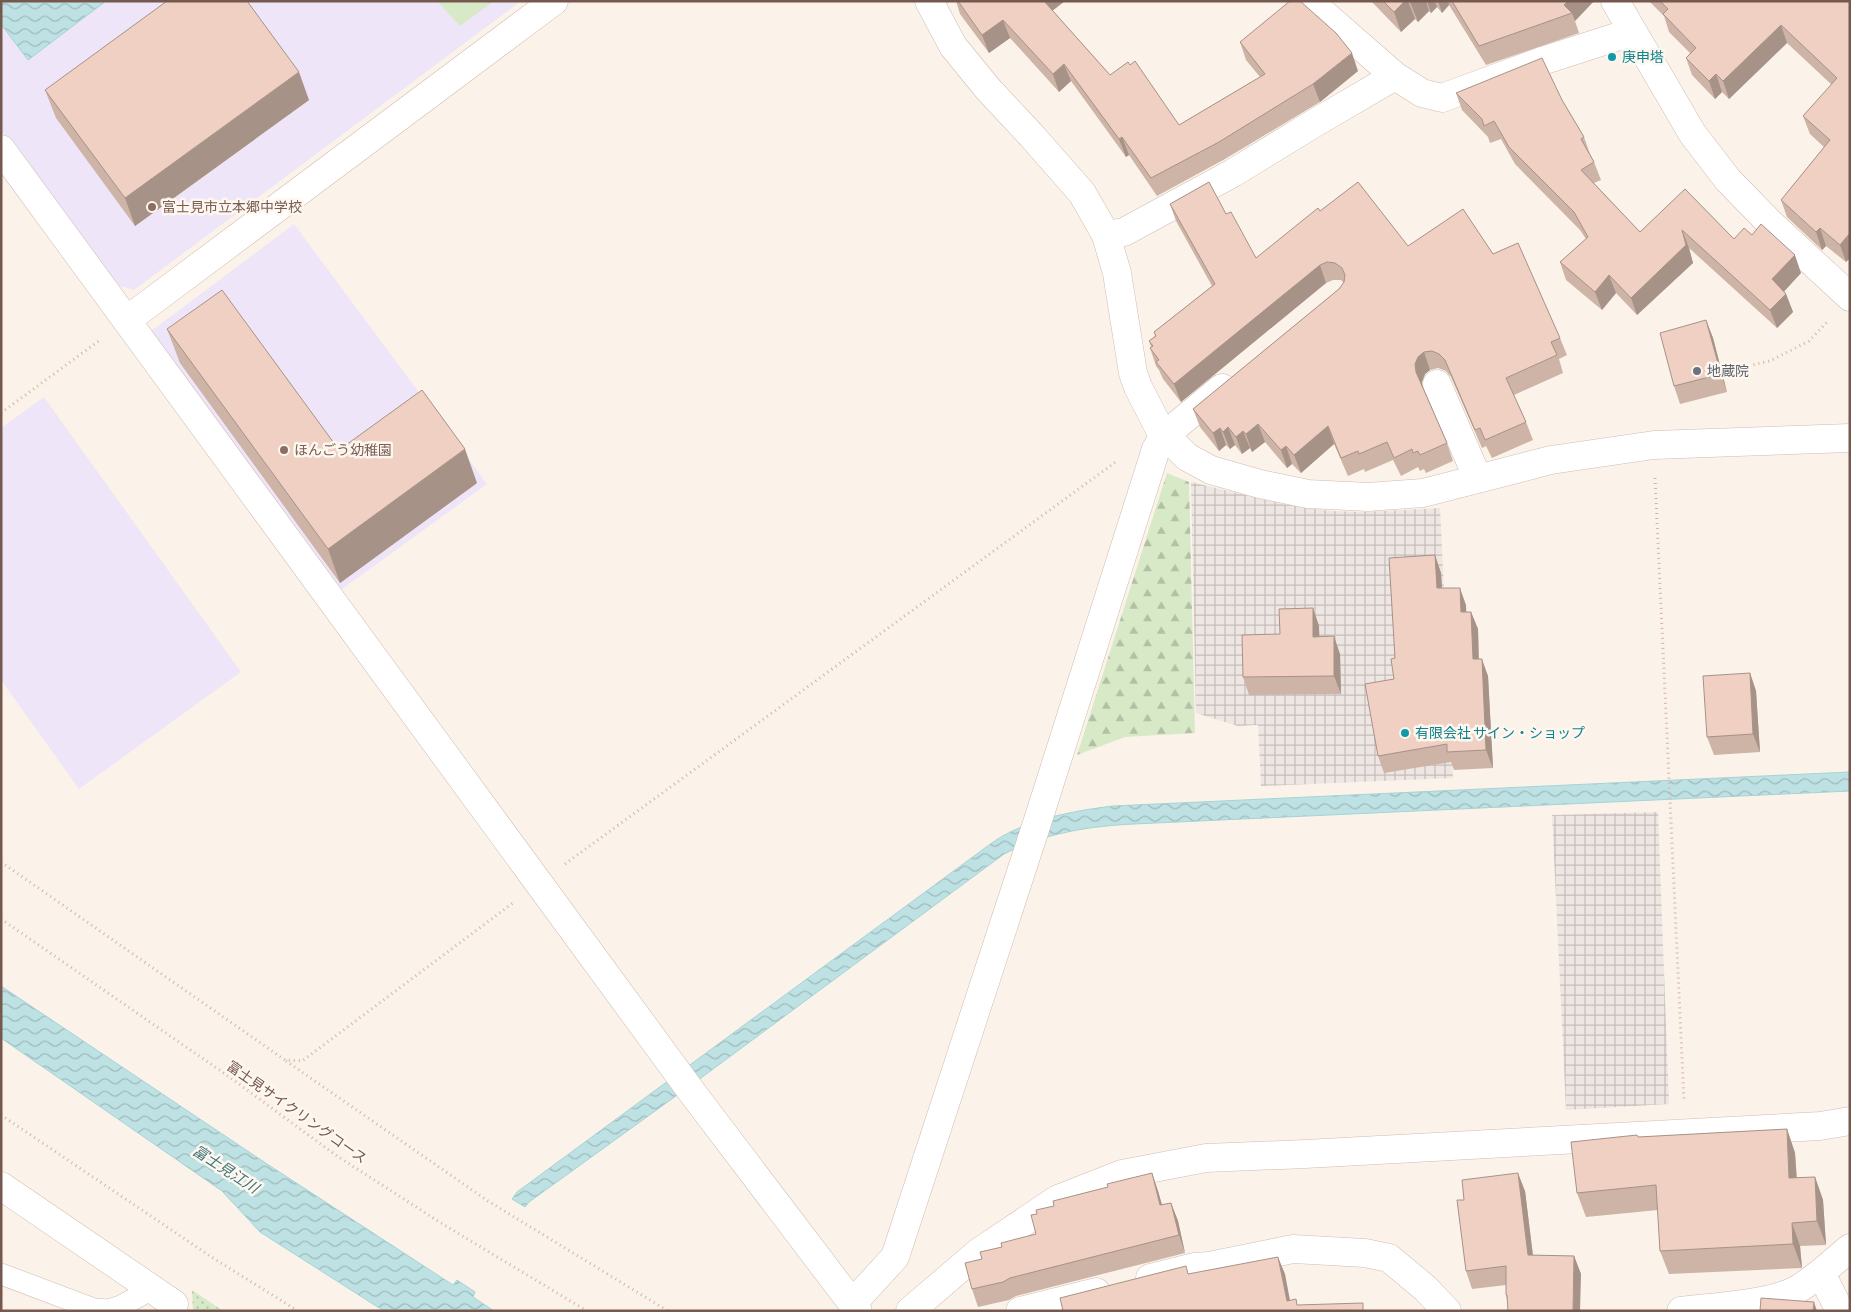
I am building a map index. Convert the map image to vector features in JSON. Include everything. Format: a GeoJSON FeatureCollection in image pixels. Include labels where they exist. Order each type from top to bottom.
{"type":"FeatureCollection","features":[{"type":"Feature","properties":{"kind":"street"},"geometry":{"type":"LineString","coordinates":[[127,320],[554,1]]}},
{"type":"Feature","properties":{"kind":"street"},"geometry":{"type":"LineString","coordinates":[[929,1],[953,46],[988,89],[1082,193],[1106,234],[1117,273],[1133,373],[1151,412],[1165,435],[1187,457],[1211,470],[1260,484],[1308,494],[1368,497],[1423,493],[1551,460],[1654,445],[1850,438]]}},
{"type":"Feature","properties":{"kind":"street"},"geometry":{"type":"LineString","coordinates":[[1309,1],[1395,76],[1422,93],[1442,98],[1545,60],[1632,32]]}},
{"type":"Feature","properties":{"kind":"street"},"geometry":{"type":"LineString","coordinates":[[1615,1],[1692,133],[1728,180],[1771,224],[1848,292]]}},
{"type":"Feature","properties":{"kind":"street"},"geometry":{"type":"LineString","coordinates":[[1106,234],[1124,232],[1233,173],[1395,76]]}},
{"type":"Feature","properties":{"kind":"street"},"geometry":{"type":"LineString","coordinates":[[1,149],[538,884],[694,1095],[855,1307],[895,1257],[1022,870],[1156,449],[1165,435],[1239,374]]}},
{"type":"Feature","properties":{"kind":"street"},"geometry":{"type":"LineString","coordinates":[[1437,384],[1478,480]]}},
{"type":"Feature","properties":{"kind":"street"},"geometry":{"type":"LineString","coordinates":[[910,1311],[979,1252],[1058,1199],[1122,1174],[1206,1158],[1685,1134],[1820,1126],[1850,1121]]}},
{"type":"Feature","properties":{"kind":"street"},"geometry":{"type":"LineString","coordinates":[[1,1186],[174,1304],[172,1311]]}},
{"type":"Feature","properties":{"kind":"street"},"geometry":{"type":"LineString","coordinates":[[1681,1311],[1774,1299],[1797,1290],[1821,1273],[1850,1248]]}},
{"type":"Feature","properties":{"kind":"street"},"geometry":{"type":"LineString","coordinates":[[1020,1311],[1194,1267],[1209,1266],[1293,1249],[1365,1253],[1389,1258],[1425,1288],[1446,1311]]}},
{"type":"Feature","properties":{"kind":"street"},"geometry":{"type":"LineString","coordinates":[[1821,1273],[1840,1311]]}},
{"type":"Feature","properties":{"kind":"lane"},"geometry":{"type":"LineString","coordinates":[[1,1274],[94,1309],[108,1310],[121,1306],[152,1289]]}},
{"type":"Feature","properties":{"kind":"path"},"geometry":{"type":"LineString","coordinates":[[1734,368],[1770,361],[1809,341],[1848,292]]}},
{"type":"Feature","properties":{"kind":"path"},"geometry":{"type":"LineString","coordinates":[[1,413],[127,320]]}},
{"type":"Feature","properties":{"kind":"path"},"geometry":{"type":"LineString","coordinates":[[1654,445],[1685,1134]]}},
{"type":"Feature","properties":{"kind":"path"},"geometry":{"type":"LineString","coordinates":[[285,1060],[302,1061],[538,884],[1120,459]]}},
{"type":"Feature","properties":{"kind":"path"},"geometry":{"type":"LineString","coordinates":[[1,862],[488,1201],[668,1311]]}},
{"type":"Feature","properties":{"kind":"path","name":"富士見サイクリングコース"},"geometry":{"type":"LineString","coordinates":[[1,919],[228,1076],[338,1156],[441,1223],[587,1311]]}},
{"type":"Feature","properties":{"kind":"path"},"geometry":{"type":"LineString","coordinates":[[1,1115],[213,1258],[298,1311]]}},
{"type":"Feature","properties":{"kind":"shaded area","name":"富士見市立本郷中学校"},"geometry":{"type":"Polygon","coordinates":[[[1,1],[521,1],[134,290],[116,285],[1,130],[1,1]]]}},
{"type":"Feature","properties":{"kind":"shaded area"},"geometry":{"type":"Polygon","coordinates":[[[294,224],[487,484],[341,590],[151,331],[294,224]]]}},
{"type":"Feature","properties":{"kind":"shaded area"},"geometry":{"type":"Polygon","coordinates":[[[44,397],[241,672],[79,789],[1,680],[1,428],[44,397]]]}},
{"type":"Feature","properties":{"kind":"shaded area","name":"有限会社 サイン・ショップ"},"geometry":{"type":"Polygon","coordinates":[[[1191,482],[1282,504],[1331,511],[1364,512],[1440,508],[1453,778],[1261,786],[1258,725],[1238,726],[1196,713],[1191,482]]]}},
{"type":"Feature","properties":{"kind":"shaded area"},"geometry":{"type":"Polygon","coordinates":[[[1658,812],[1669,1104],[1566,1110],[1552,815],[1658,812]]]}},
{"type":"Feature","properties":{"kind":"green space"},"geometry":{"type":"Polygon","coordinates":[[[437,1],[494,1],[460,26],[437,1]]]}},
{"type":"Feature","properties":{"kind":"green space"},"geometry":{"type":"Polygon","coordinates":[[[1167,473],[1189,482],[1195,733],[1125,737],[1077,755],[1167,473]]]}},
{"type":"Feature","properties":{"kind":"green space"},"geometry":{"type":"Polygon","coordinates":[[[192,1290],[223,1311],[193,1311],[192,1290]]]}},
{"type":"Feature","properties":{"kind":"water"},"geometry":{"type":"Polygon","coordinates":[[[1,1],[106,1],[28,60],[1,24],[1,1]]]}},
{"type":"Feature","properties":{"kind":"water"},"geometry":{"type":"Polygon","coordinates":[[[1850,772],[1850,791],[1117,825],[1068,832],[1035,841],[1004,854],[705,1075],[529,1202],[525,1207],[512,1199],[517,1192],[989,845],[1002,836],[1032,823],[1064,814],[1113,806],[1850,772]]]}},
{"type":"Feature","properties":{"kind":"water","name":"富士見江川"},"geometry":{"type":"Polygon","coordinates":[[[1,986],[264,1162],[453,1285],[457,1280],[475,1292],[473,1297],[494,1311],[384,1311],[260,1232],[222,1191],[1,1038],[1,986]]]}},
{"type":"Feature","properties":{"kind":"building"},"geometry":{"type":"Polygon","coordinates":[[[167,1],[247,1],[299,72],[125,198],[45,90],[167,1]]]}},
{"type":"Feature","properties":{"kind":"building"},"geometry":{"type":"Polygon","coordinates":[[[958,1],[1044,1],[1110,75],[1128,62],[1130,65],[1135,61],[1179,125],[1265,74],[1240,42],[1290,1],[1300,1],[1336,33],[1352,53],[1313,84],[1219,142],[1151,178],[1122,137],[1119,139],[1064,64],[1053,74],[1003,20],[982,35],[958,1]]]}},
{"type":"Feature","properties":{"kind":"building"},"geometry":{"type":"Polygon","coordinates":[[[1383,1],[1405,1],[1394,12],[1383,1]]]}},
{"type":"Feature","properties":{"kind":"building"},"geometry":{"type":"Polygon","coordinates":[[[1452,1],[1568,1],[1564,5],[1572,13],[1479,46],[1452,1]]]}},
{"type":"Feature","properties":{"kind":"building"},"geometry":{"type":"Polygon","coordinates":[[[1660,1],[1850,1],[1850,233],[1840,245],[1820,228],[1816,232],[1781,200],[1830,140],[1803,116],[1837,78],[1781,25],[1723,81],[1716,74],[1709,81],[1686,58],[1696,48],[1663,14],[1668,9],[1660,1]]]}},
{"type":"Feature","properties":{"kind":"building"},"geometry":{"type":"Polygon","coordinates":[[[1542,58],[1562,100],[1584,137],[1581,139],[1594,162],[1581,170],[1640,232],[1685,189],[1734,239],[1744,228],[1752,235],[1761,224],[1795,255],[1772,279],[1786,294],[1770,310],[1682,230],[1686,245],[1631,298],[1609,275],[1595,292],[1560,262],[1588,237],[1574,212],[1509,147],[1494,121],[1484,126],[1482,119],[1456,93],[1542,58]]]}},
{"type":"Feature","properties":{"kind":"building"},"geometry":{"type":"Polygon","coordinates":[[[1209,182],[1226,214],[1231,212],[1256,258],[1318,208],[1320,211],[1358,182],[1408,246],[1463,209],[1493,254],[1518,243],[1560,338],[1551,342],[1557,355],[1506,378],[1526,422],[1485,440],[1480,428],[1475,430],[1445,360],[1439,354],[1432,351],[1424,352],[1418,357],[1415,364],[1416,372],[1447,443],[1420,455],[1418,451],[1413,453],[1412,449],[1394,458],[1387,442],[1359,454],[1358,451],[1341,458],[1328,426],[1294,455],[1286,446],[1281,450],[1258,424],[1246,434],[1243,431],[1236,437],[1228,427],[1223,432],[1220,428],[1213,433],[1193,409],[1339,289],[1344,282],[1345,275],[1342,268],[1335,263],[1327,262],[1320,265],[1174,384],[1156,362],[1159,360],[1150,348],[1153,346],[1149,341],[1156,336],[1154,332],[1215,284],[1170,204],[1209,182]]]}},
{"type":"Feature","properties":{"kind":"building","name":"ほんごう幼稚園"},"geometry":{"type":"Polygon","coordinates":[[[222,290],[339,450],[422,390],[465,449],[328,549],[167,329],[222,290]]]}},
{"type":"Feature","properties":{"kind":"building","name":"地蔵院"},"geometry":{"type":"Polygon","coordinates":[[[1706,320],[1721,374],[1674,386],[1660,333],[1706,320]]]}},
{"type":"Feature","properties":{"kind":"building"},"geometry":{"type":"Polygon","coordinates":[[[1435,555],[1437,588],[1460,588],[1461,612],[1471,612],[1473,659],[1482,659],[1486,750],[1447,752],[1447,744],[1378,756],[1365,684],[1394,679],[1391,659],[1395,658],[1389,558],[1435,555]]]}},
{"type":"Feature","properties":{"kind":"building"},"geometry":{"type":"Polygon","coordinates":[[[1313,608],[1313,637],[1334,636],[1334,676],[1243,677],[1242,635],[1280,634],[1279,609],[1313,608]]]}},
{"type":"Feature","properties":{"kind":"building"},"geometry":{"type":"Polygon","coordinates":[[[1750,673],[1753,734],[1707,737],[1703,676],[1750,673]]]}},
{"type":"Feature","properties":{"kind":"building"},"geometry":{"type":"Polygon","coordinates":[[[1787,1129],[1789,1178],[1815,1177],[1817,1221],[1792,1223],[1793,1244],[1660,1251],[1656,1185],[1577,1193],[1571,1142],[1637,1135],[1638,1137],[1787,1129]]]}},
{"type":"Feature","properties":{"kind":"building"},"geometry":{"type":"Polygon","coordinates":[[[1152,1173],[1160,1205],[1171,1203],[1179,1235],[972,1289],[965,1263],[982,1259],[980,1252],[1002,1247],[1001,1243],[1036,1234],[1031,1215],[1037,1214],[1036,1210],[1054,1206],[1053,1201],[1108,1187],[1107,1184],[1152,1173]]]}},
{"type":"Feature","properties":{"kind":"building"},"geometry":{"type":"Polygon","coordinates":[[[1518,1173],[1528,1255],[1574,1256],[1573,1311],[1508,1311],[1506,1266],[1466,1271],[1457,1200],[1464,1200],[1462,1180],[1518,1173]]]}},
{"type":"Feature","properties":{"kind":"building"},"geometry":{"type":"Polygon","coordinates":[[[1278,1257],[1287,1301],[1296,1299],[1297,1305],[1363,1303],[1363,1311],[1063,1311],[1060,1298],[1186,1266],[1188,1274],[1278,1257]]]}},
{"type":"Feature","properties":{"kind":"building"},"geometry":{"type":"Polygon","coordinates":[[[1761,1298],[1814,1302],[1813,1311],[1760,1311],[1761,1298]]]}},
{"type":"Feature","properties":{"kind":"place","name":"庚申塔"},"geometry":{"type":"Point","coordinates":[1612,57]}},
{"type":"Feature","properties":{"kind":"place","name":"富士見市立本郷中学校"},"geometry":{"type":"Point","coordinates":[152,207]}},
{"type":"Feature","properties":{"kind":"place","name":"地蔵院"},"geometry":{"type":"Point","coordinates":[1697,371]}},
{"type":"Feature","properties":{"kind":"place","name":"ほんごう幼稚園"},"geometry":{"type":"Point","coordinates":[284,450]}},
{"type":"Feature","properties":{"kind":"place","name":"有限会社 サイン・ショップ"},"geometry":{"type":"Point","coordinates":[1405,733]}}]}
